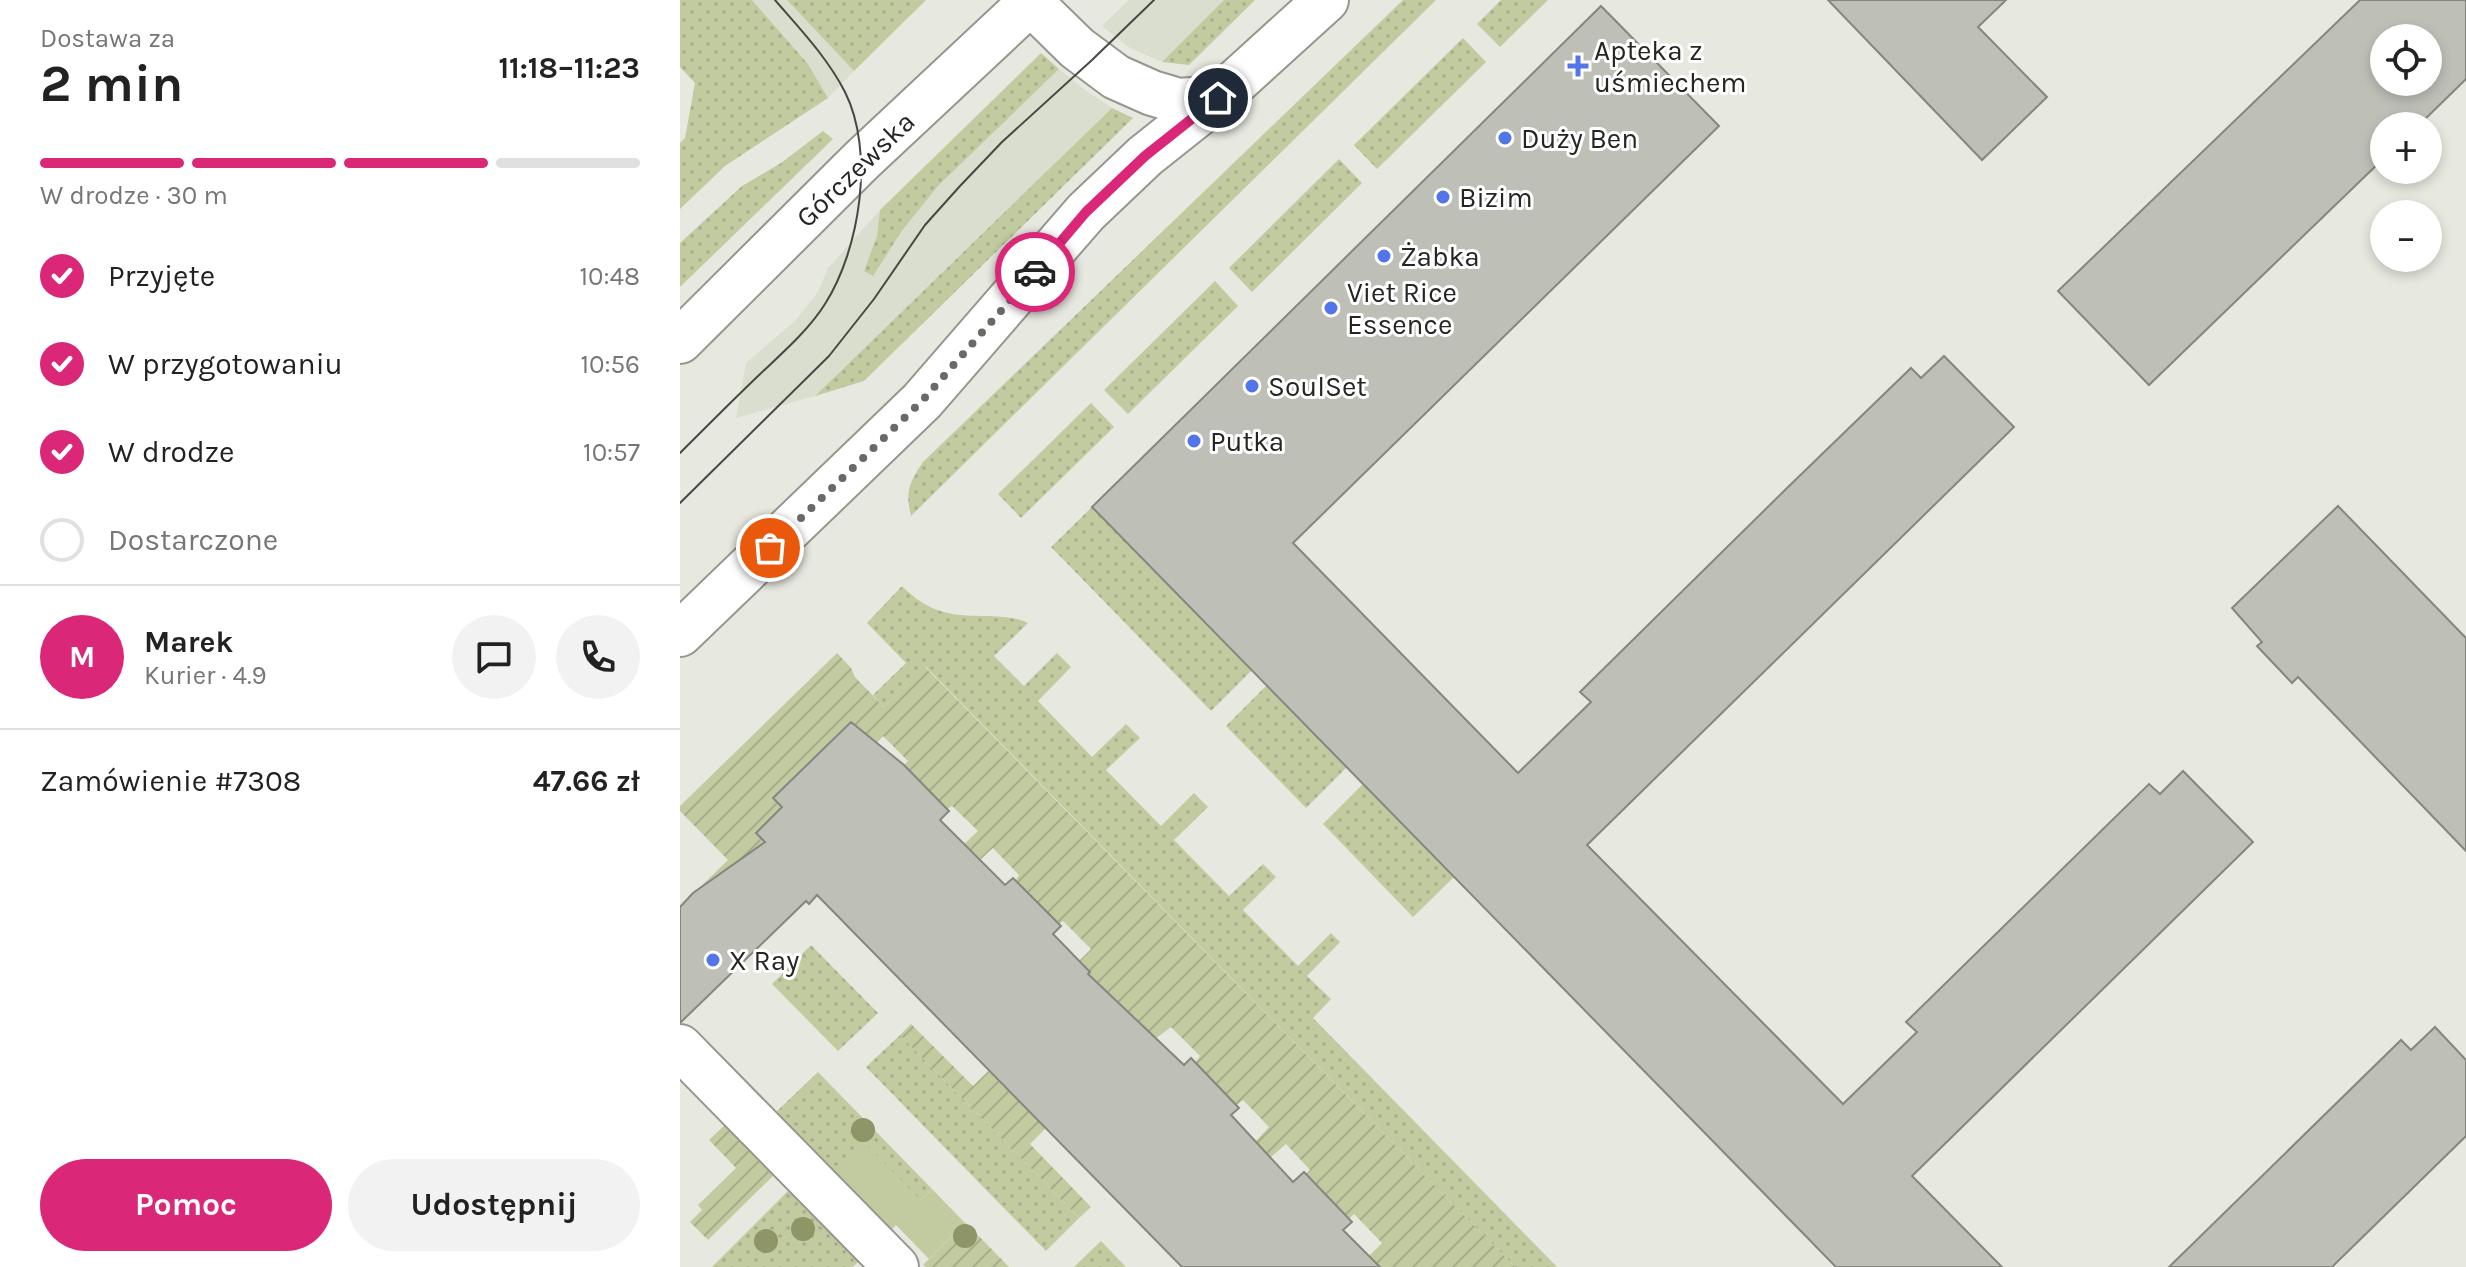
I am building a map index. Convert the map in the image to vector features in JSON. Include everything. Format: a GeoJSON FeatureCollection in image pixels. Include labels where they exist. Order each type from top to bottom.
{"type":"FeatureCollection","features":[{"type":"Feature","properties":{"kind":"main road"},"geometry":{"type":"LineString","coordinates":[[680,634],[922,401],[1086,212],[1145,156],[1218,98],[1326,0]]}},
{"type":"Feature","properties":{"kind":"main road"},"geometry":{"type":"LineString","coordinates":[[1031,1],[1077,48],[1116,77],[1179,101],[1218,98]]}},
{"type":"Feature","properties":{"kind":"main road","name":"Górczewska"},"geometry":{"type":"LineString","coordinates":[[680,341],[862,160],[1031,1]]}},
{"type":"Feature","properties":{"kind":"main road"},"geometry":{"type":"LineString","coordinates":[[680,1047],[896,1267]]}},
{"type":"Feature","properties":{"kind":"shaded area"},"geometry":{"type":"Polygon","coordinates":[[[752,0],[787,0],[854,71],[828,98],[808,64],[752,0]]]}},
{"type":"Feature","properties":{"kind":"shaded area"},"geometry":{"type":"Polygon","coordinates":[[[1129,0],[1224,0],[1162,62],[1130,48],[1102,26],[1129,0]]]}},
{"type":"Feature","properties":{"kind":"shaded area"},"geometry":{"type":"Polygon","coordinates":[[[1059,69],[1112,108],[815,396],[736,418],[746,363],[795,321],[818,292],[828,268],[880,210],[877,236],[864,270],[872,276],[901,232],[938,186],[1059,69]]]}},
{"type":"Feature","properties":{"kind":"green space"},"geometry":{"type":"Polygon","coordinates":[[[680,0],[752,0],[808,64],[828,98],[725,166],[680,209],[680,143],[685,138],[695,83],[680,67],[680,0]]]}},
{"type":"Feature","properties":{"kind":"green space"},"geometry":{"type":"Polygon","coordinates":[[[787,0],[926,0],[854,71],[787,0]]]}},
{"type":"Feature","properties":{"kind":"green space"},"geometry":{"type":"Polygon","coordinates":[[[1224,0],[1255,0],[1189,65],[1162,62],[1224,0]]]}},
{"type":"Feature","properties":{"kind":"green space"},"geometry":{"type":"Polygon","coordinates":[[[1403,0],[1436,0],[911,516],[908,500],[910,488],[923,462],[1403,0]]]}},
{"type":"Feature","properties":{"kind":"green space"},"geometry":{"type":"Polygon","coordinates":[[[1501,0],[1548,0],[1500,47],[1477,24],[1501,0]]]}},
{"type":"Feature","properties":{"kind":"green space"},"geometry":{"type":"Polygon","coordinates":[[[1463,38],[1486,62],[1377,169],[1354,145],[1463,38]]]}},
{"type":"Feature","properties":{"kind":"green space"},"geometry":{"type":"Polygon","coordinates":[[[1041,53],[1059,69],[938,186],[901,232],[873,276],[864,271],[877,236],[880,210],[1041,53]]]}},
{"type":"Feature","properties":{"kind":"green space"},"geometry":{"type":"Polygon","coordinates":[[[1112,108],[1133,118],[864,381],[815,396],[1112,108]]]}},
{"type":"Feature","properties":{"kind":"green space"},"geometry":{"type":"Polygon","coordinates":[[[823,131],[833,139],[680,287],[680,243],[742,186],[781,163],[823,131]]]}},
{"type":"Feature","properties":{"kind":"green space"},"geometry":{"type":"Polygon","coordinates":[[[1339,159],[1362,183],[1252,292],[1229,268],[1339,159]]]}},
{"type":"Feature","properties":{"kind":"green space"},"geometry":{"type":"Polygon","coordinates":[[[1215,281],[1238,306],[1128,414],[1104,390],[1215,281]]]}},
{"type":"Feature","properties":{"kind":"green space"},"geometry":{"type":"Polygon","coordinates":[[[1091,403],[1114,427],[1021,518],[998,494],[1091,403]]]}},
{"type":"Feature","properties":{"kind":"green space"},"geometry":{"type":"Polygon","coordinates":[[[1092,507],[1252,670],[1211,711],[1051,547],[1092,507]]]}},
{"type":"Feature","properties":{"kind":"green space"},"geometry":{"type":"Polygon","coordinates":[[[902,586],[922,602],[942,612],[1009,618],[1028,623],[994,656],[1024,686],[1057,653],[1071,667],[1038,701],[1092,757],[1126,724],[1140,738],[1106,770],[1161,826],[1194,793],[1208,807],[1174,840],[1229,896],[1263,864],[1276,877],[1243,910],[1298,966],[1331,933],[1340,942],[1307,976],[1331,999],[1313,1018],[1557,1267],[1515,1267],[926,667],[884,707],[873,695],[906,663],[867,623],[902,586]]]}},
{"type":"Feature","properties":{"kind":"green space"},"geometry":{"type":"Polygon","coordinates":[[[837,653],[884,707],[925,667],[1515,1267],[1379,1267],[1369,1256],[1382,1243],[1354,1214],[1349,1219],[1306,1174],[1310,1170],[1286,1144],[1271,1157],[1256,1141],[1269,1127],[1243,1100],[1237,1105],[1195,1063],[1200,1056],[1171,1027],[1072,1102],[1030,1144],[1091,1207],[1079,1218],[900,1035],[911,1024],[973,1086],[1090,972],[1079,961],[1091,949],[1063,921],[1059,924],[1016,880],[1019,875],[993,848],[980,860],[964,844],[978,831],[952,806],[947,809],[904,765],[908,761],[883,736],[871,748],[798,775],[773,798],[782,807],[756,833],[766,844],[696,891],[728,860],[680,811],[680,806],[837,653]]]}},
{"type":"Feature","properties":{"kind":"green space"},"geometry":{"type":"Polygon","coordinates":[[[1267,685],[1347,767],[1306,808],[1226,726],[1267,685]]]}},
{"type":"Feature","properties":{"kind":"green space"},"geometry":{"type":"Polygon","coordinates":[[[1363,784],[1454,877],[1413,917],[1323,824],[1363,784]]]}},
{"type":"Feature","properties":{"kind":"green space"},"geometry":{"type":"Polygon","coordinates":[[[811,945],[878,1013],[838,1051],[772,984],[811,945]]]}},
{"type":"Feature","properties":{"kind":"green space"},"geometry":{"type":"Polygon","coordinates":[[[900,1035],[1079,1218],[1046,1251],[866,1067],[900,1035]]]}},
{"type":"Feature","properties":{"kind":"green space"},"geometry":{"type":"Polygon","coordinates":[[[818,1072],[932,1189],[921,1200],[832,1171],[775,1113],[818,1072]]]}},
{"type":"Feature","properties":{"kind":"green space"},"geometry":{"type":"Polygon","coordinates":[[[728,1122],[777,1172],[708,1240],[690,1222],[702,1210],[698,1205],[736,1168],[709,1140],[728,1122]]]}},
{"type":"Feature","properties":{"kind":"green space"},"geometry":{"type":"Polygon","coordinates":[[[863,1141],[921,1200],[932,1189],[965,1223],[929,1259],[896,1225],[890,1231],[832,1171],[863,1141]]]}},
{"type":"Feature","properties":{"kind":"green space"},"geometry":{"type":"Polygon","coordinates":[[[791,1188],[861,1259],[853,1267],[712,1267],[791,1188]]]}},
{"type":"Feature","properties":{"kind":"green space"},"geometry":{"type":"Polygon","coordinates":[[[966,1223],[1009,1267],[923,1265],[966,1223]]]}},
{"type":"Feature","properties":{"kind":"green space"},"geometry":{"type":"Polygon","coordinates":[[[1101,1241],[1126,1267],[1074,1267],[1101,1241]]]}},
{"type":"Feature","properties":{"kind":"building"},"geometry":{"type":"Polygon","coordinates":[[[1828,0],[2006,0],[1978,27],[2047,97],[1982,160],[1828,0]]]}},
{"type":"Feature","properties":{"kind":"building"},"geometry":{"type":"Polygon","coordinates":[[[2360,0],[2466,0],[2466,79],[2432,112],[2370,112],[2370,172],[2149,385],[2058,291],[2360,0]]]}},
{"type":"Feature","properties":{"kind":"building"},"geometry":{"type":"Polygon","coordinates":[[[1601,6],[1719,126],[1293,543],[1518,773],[1591,702],[1580,692],[1911,368],[1921,378],[1944,356],[2014,427],[1587,845],[1843,1104],[1917,1032],[1906,1022],[2149,784],[2160,794],[2183,771],[2253,842],[1912,1176],[2002,1267],[1836,1267],[1092,507],[1601,6]]]}},
{"type":"Feature","properties":{"kind":"building"},"geometry":{"type":"Polygon","coordinates":[[[2338,506],[2466,638],[2466,851],[2298,677],[2292,683],[2257,646],[2262,642],[2232,608],[2338,506]]]}},
{"type":"Feature","properties":{"kind":"building"},"geometry":{"type":"Polygon","coordinates":[[[851,722],[904,765],[949,811],[940,820],[1005,885],[1013,878],[1061,926],[1053,934],[1090,972],[1088,974],[1184,1065],[1191,1058],[1239,1108],[1231,1115],[1293,1182],[1304,1172],[1352,1222],[1343,1230],[1380,1267],[1182,1267],[817,895],[809,904],[806,901],[680,1023],[680,907],[693,893],[765,842],[756,833],[782,807],[773,798],[851,722]]]}},
{"type":"Feature","properties":{"kind":"building"},"geometry":{"type":"Polygon","coordinates":[[[2435,1027],[2466,1060],[2466,1136],[2332,1267],[2169,1267],[2401,1040],[2411,1050],[2435,1027]]]}},
{"type":"Feature","properties":{"kind":"tram line"},"geometry":{"type":"LineString","coordinates":[[680,453],[811,324],[837,282],[855,229],[861,171],[854,116],[845,92],[830,67],[775,0]]}},
{"type":"Feature","properties":{"kind":"tram line"},"geometry":{"type":"LineString","coordinates":[[680,503],[829,356],[874,299],[925,225],[960,186],[1002,142],[1154,0]]}},
{"type":"Feature","properties":{"kind":"way so far"},"geometry":{"type":"LineString","coordinates":[[770,548],[922,401],[1035,272]]}},
{"type":"Feature","properties":{"kind":"place","name":"Apteka z uśmiechem"},"geometry":{"type":"Point","coordinates":[1578,66]}},
{"type":"Feature","properties":{"kind":"place","name":"Duży Ben"},"geometry":{"type":"Point","coordinates":[1505,138]}},
{"type":"Feature","properties":{"kind":"place","name":"Bizim"},"geometry":{"type":"Point","coordinates":[1443,197]}},
{"type":"Feature","properties":{"kind":"place","name":"Żabka"},"geometry":{"type":"Point","coordinates":[1384,256]}},
{"type":"Feature","properties":{"kind":"place","name":"Viet Rice Essence"},"geometry":{"type":"Point","coordinates":[1331,308]}},
{"type":"Feature","properties":{"kind":"place","name":"SoulSet"},"geometry":{"type":"Point","coordinates":[1252,386]}},
{"type":"Feature","properties":{"kind":"place","name":"Putka"},"geometry":{"type":"Point","coordinates":[1194,441]}},
{"type":"Feature","properties":{"kind":"place","name":"X Ray"},"geometry":{"type":"Point","coordinates":[713,960]}},
{"type":"Feature","properties":{"kind":"route"},"geometry":{"type":"LineString","coordinates":[[1035,272],[1086,212],[1145,156],[1218,98]]}}]}
